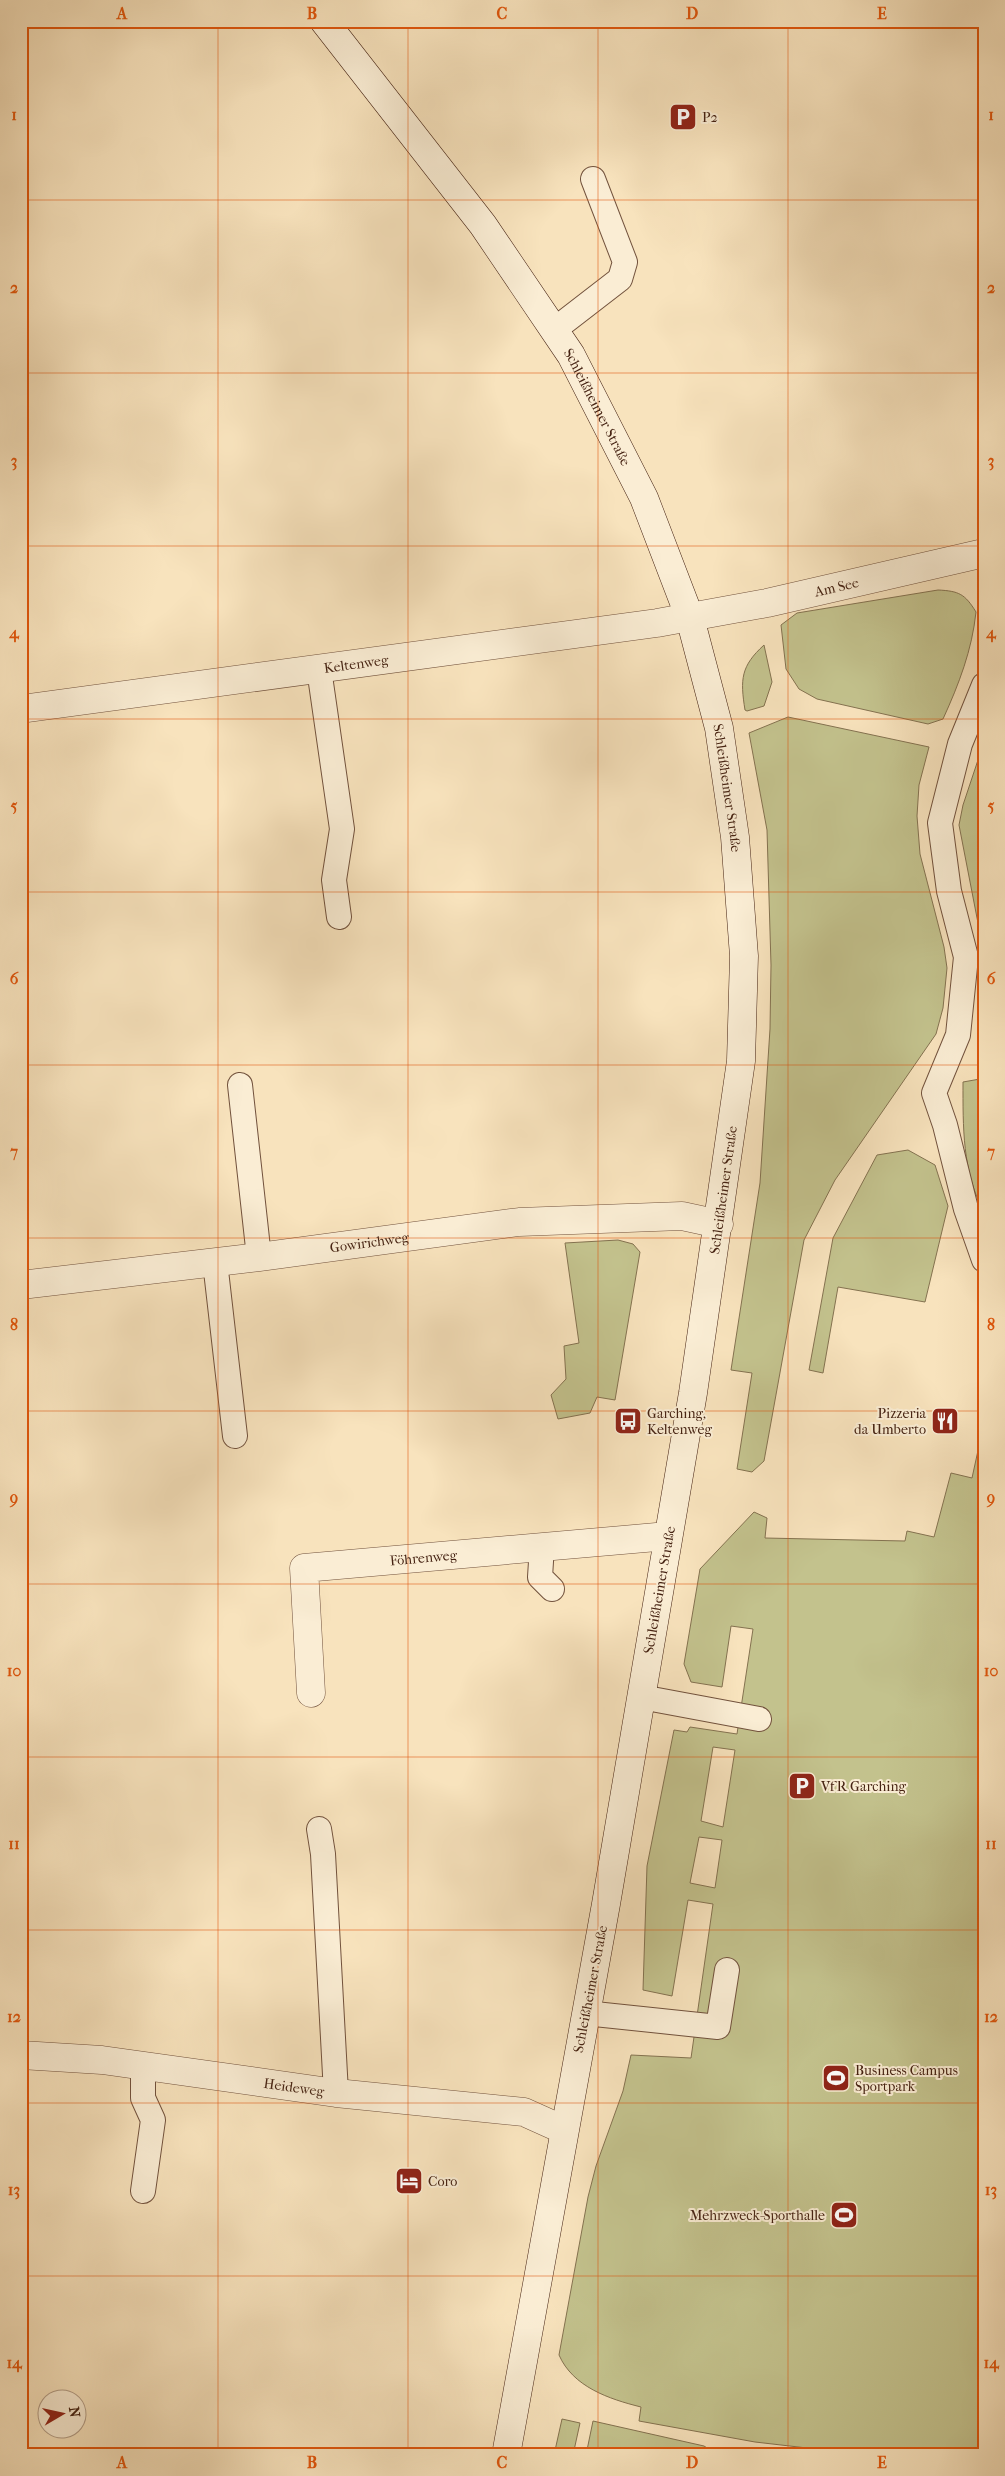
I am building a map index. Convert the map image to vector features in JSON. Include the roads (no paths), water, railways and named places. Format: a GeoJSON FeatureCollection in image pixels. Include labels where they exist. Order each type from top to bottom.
{"type":"FeatureCollection","features":[{"type":"Feature","properties":{"kind":"street","name":"Schleißheimer Straße"},"geometry":{"type":"LineString","coordinates":[[324,21],[483,225],[571,355],[644,498],[690,618],[718,728],[735,837],[744,956],[741,1061],[692,1402],[506,2455]]}},
{"type":"Feature","properties":{"kind":"street","name":"Am See"},"geometry":{"type":"LineString","coordinates":[[690,618],[767,603],[984,553]]}},
{"type":"Feature","properties":{"kind":"street","name":"Keltenweg"},"geometry":{"type":"LineString","coordinates":[[21,709],[690,618]]}},
{"type":"Feature","properties":{"kind":"street","name":"Gowirichweg"},"geometry":{"type":"LineString","coordinates":[[21,1285],[259,1257],[519,1222],[682,1216],[719,1224]]}},
{"type":"Feature","properties":{"kind":"street","name":"Föhrenweg"},"geometry":{"type":"LineString","coordinates":[[311,1693],[304,1568],[668,1536]]}},
{"type":"Feature","properties":{"kind":"street","name":"Heideweg"},"geometry":{"type":"LineString","coordinates":[[21,2056],[102,2060],[336,2093],[524,2112],[564,2130]]}},
{"type":"Feature","properties":{"kind":"lane"},"geometry":{"type":"LineString","coordinates":[[554,330],[620,279],[625,262],[593,178]]}},
{"type":"Feature","properties":{"kind":"lane"},"geometry":{"type":"LineString","coordinates":[[319,669],[342,830],[334,880],[339,917]]}},
{"type":"Feature","properties":{"kind":"lane"},"geometry":{"type":"LineString","coordinates":[[984,686],[960,744],[940,823],[949,891],[966,957],[958,1035],[934,1093],[945,1125],[966,1209],[984,1260]]}},
{"type":"Feature","properties":{"kind":"lane"},"geometry":{"type":"LineString","coordinates":[[240,1085],[259,1257]]}},
{"type":"Feature","properties":{"kind":"lane"},"geometry":{"type":"LineString","coordinates":[[215,1262],[235,1436]]}},
{"type":"Feature","properties":{"kind":"lane"},"geometry":{"type":"LineString","coordinates":[[542,1546],[540,1577],[552,1589]]}},
{"type":"Feature","properties":{"kind":"lane"},"geometry":{"type":"LineString","coordinates":[[641,1697],[760,1719]]}},
{"type":"Feature","properties":{"kind":"lane"},"geometry":{"type":"LineString","coordinates":[[319,1829],[323,1864],[336,2093]]}},
{"type":"Feature","properties":{"kind":"lane"},"geometry":{"type":"LineString","coordinates":[[585,2014],[718,2027],[727,1970]]}},
{"type":"Feature","properties":{"kind":"lane"},"geometry":{"type":"LineString","coordinates":[[143,2066],[143,2098],[153,2120],[143,2191]]}},
{"type":"Feature","properties":{"kind":"place","name":"P2"},"geometry":{"type":"Point","coordinates":[683,117]}},
{"type":"Feature","properties":{"kind":"place","name":"Garching, Keltenweg"},"geometry":{"type":"Point","coordinates":[628,1421]}},
{"type":"Feature","properties":{"kind":"place","name":"Pizzeria da Umberto"},"geometry":{"type":"Point","coordinates":[945,1421]}},
{"type":"Feature","properties":{"kind":"place","name":"VfR Garching"},"geometry":{"type":"Point","coordinates":[802,1786]}},
{"type":"Feature","properties":{"kind":"place","name":"Business Campus Sportpark"},"geometry":{"type":"Point","coordinates":[836,2078]}},
{"type":"Feature","properties":{"kind":"place","name":"Coro"},"geometry":{"type":"Point","coordinates":[409,2181]}},
{"type":"Feature","properties":{"kind":"place","name":"Mehrzweck-Sporthalle"},"geometry":{"type":"Point","coordinates":[844,2215]}}]}
